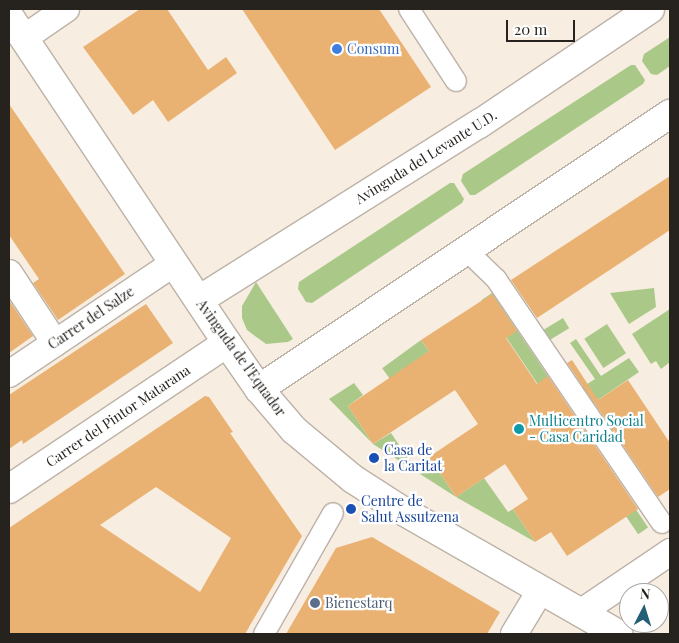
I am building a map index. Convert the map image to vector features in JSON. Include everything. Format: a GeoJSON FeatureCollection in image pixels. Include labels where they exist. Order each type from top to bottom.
{"type":"FeatureCollection","features":[{"type":"Feature","properties":{"kind":"street"},"geometry":{"type":"LineString","coordinates":[[24,38],[66,9]]}},
{"type":"Feature","properties":{"kind":"street"},"geometry":{"type":"LineString","coordinates":[[409,9],[456,81]]}},
{"type":"Feature","properties":{"kind":"street","name":"Avinguda del Levante U.D."},"geometry":{"type":"LineString","coordinates":[[199,300],[479,124],[650,9]]}},
{"type":"Feature","properties":{"kind":"street","name":"Avinguda de l'Equador"},"geometry":{"type":"LineString","coordinates":[[9,16],[227,343],[259,389],[294,430],[353,479],[540,591],[618,634]]}},
{"type":"Feature","properties":{"kind":"street"},"geometry":{"type":"LineString","coordinates":[[259,389],[670,114]]}},
{"type":"Feature","properties":{"kind":"street"},"geometry":{"type":"LineString","coordinates":[[466,250],[496,279],[662,524]]}},
{"type":"Feature","properties":{"kind":"street","name":"Carrer del Salze"},"geometry":{"type":"LineString","coordinates":[[9,374],[174,263]]}},
{"type":"Feature","properties":{"kind":"street"},"geometry":{"type":"LineString","coordinates":[[9,273],[55,343]]}},
{"type":"Feature","properties":{"kind":"street","name":"Carrer del Pintor Matarana"},"geometry":{"type":"LineString","coordinates":[[9,489],[227,343]]}},
{"type":"Feature","properties":{"kind":"street"},"geometry":{"type":"LineString","coordinates":[[264,634],[334,513]]}},
{"type":"Feature","properties":{"kind":"street"},"geometry":{"type":"LineString","coordinates":[[580,613],[670,552]]}},
{"type":"Feature","properties":{"kind":"street"},"geometry":{"type":"LineString","coordinates":[[514,634],[540,591]]}},
{"type":"Feature","properties":{"kind":"green space"},"geometry":{"type":"Polygon","coordinates":[[[670,37],[670,66],[657,75],[651,74],[642,61],[644,54],[670,37]]]}},
{"type":"Feature","properties":{"kind":"green space"},"geometry":{"type":"Polygon","coordinates":[[[631,65],[635,65],[645,80],[643,84],[475,195],[470,195],[461,181],[463,174],[631,65]]]}},
{"type":"Feature","properties":{"kind":"green space"},"geometry":{"type":"Polygon","coordinates":[[[450,183],[454,183],[464,199],[462,203],[312,303],[306,302],[298,289],[299,282],[450,183]]]}},
{"type":"Feature","properties":{"kind":"green space"},"geometry":{"type":"Polygon","coordinates":[[[256,282],[293,339],[288,342],[266,344],[247,330],[242,318],[242,306],[256,282]]]}},
{"type":"Feature","properties":{"kind":"green space"},"geometry":{"type":"Polygon","coordinates":[[[654,288],[656,307],[629,324],[610,293],[654,288]]]}},
{"type":"Feature","properties":{"kind":"green space"},"geometry":{"type":"Polygon","coordinates":[[[492,293],[548,377],[538,384],[481,300],[492,293]]]}},
{"type":"Feature","properties":{"kind":"green space"},"geometry":{"type":"Polygon","coordinates":[[[670,309],[670,362],[661,369],[656,361],[651,364],[632,334],[670,309]]]}},
{"type":"Feature","properties":{"kind":"green space"},"geometry":{"type":"Polygon","coordinates":[[[563,318],[569,328],[548,341],[542,331],[563,318]]]}},
{"type":"Feature","properties":{"kind":"green space"},"geometry":{"type":"Polygon","coordinates":[[[607,324],[626,353],[603,368],[584,339],[607,324]]]}},
{"type":"Feature","properties":{"kind":"green space"},"geometry":{"type":"Polygon","coordinates":[[[576,339],[601,376],[629,358],[639,372],[592,404],[581,388],[595,379],[570,343],[576,339]]]}},
{"type":"Feature","properties":{"kind":"green space"},"geometry":{"type":"Polygon","coordinates":[[[421,340],[429,351],[390,380],[382,368],[421,340]]]}},
{"type":"Feature","properties":{"kind":"green space"},"geometry":{"type":"Polygon","coordinates":[[[354,383],[363,395],[348,406],[373,444],[329,399],[354,383]]]}},
{"type":"Feature","properties":{"kind":"green space"},"geometry":{"type":"Polygon","coordinates":[[[581,428],[648,527],[638,534],[571,435],[581,428]]]}},
{"type":"Feature","properties":{"kind":"green space"},"geometry":{"type":"Polygon","coordinates":[[[391,433],[414,467],[429,457],[456,497],[373,444],[391,433]]]}},
{"type":"Feature","properties":{"kind":"green space"},"geometry":{"type":"Polygon","coordinates":[[[484,478],[508,512],[513,509],[535,542],[456,497],[484,478]]]}},
{"type":"Feature","properties":{"kind":"building"},"geometry":{"type":"Polygon","coordinates":[[[140,9],[167,9],[208,70],[226,57],[237,73],[168,122],[153,100],[133,115],[83,47],[140,9]]]}},
{"type":"Feature","properties":{"kind":"building","name":"Consum"},"geometry":{"type":"Polygon","coordinates":[[[242,9],[379,9],[431,87],[335,150],[242,9]]]}},
{"type":"Feature","properties":{"kind":"building"},"geometry":{"type":"Polygon","coordinates":[[[9,104],[125,274],[58,320],[33,283],[39,279],[9,235],[9,104]]]}},
{"type":"Feature","properties":{"kind":"building"},"geometry":{"type":"Polygon","coordinates":[[[670,176],[670,230],[537,318],[511,280],[670,176]]]}},
{"type":"Feature","properties":{"kind":"building","name":"Multicentro Social - Casa Caridad"},"geometry":{"type":"Polygon","coordinates":[[[492,294],[517,331],[506,338],[537,384],[548,376],[638,509],[567,556],[551,532],[535,542],[513,509],[528,499],[505,464],[456,497],[429,457],[478,424],[455,390],[373,444],[348,406],[429,351],[421,340],[492,294]]]}},
{"type":"Feature","properties":{"kind":"building"},"geometry":{"type":"Polygon","coordinates":[[[9,300],[33,336],[9,353],[9,300]]]}},
{"type":"Feature","properties":{"kind":"building"},"geometry":{"type":"Polygon","coordinates":[[[146,304],[173,343],[23,444],[22,440],[9,449],[9,395],[146,304]]]}},
{"type":"Feature","properties":{"kind":"building"},"geometry":{"type":"Polygon","coordinates":[[[572,360],[598,400],[628,380],[670,443],[670,489],[658,497],[567,363],[572,360]]]}},
{"type":"Feature","properties":{"kind":"building"},"geometry":{"type":"Polygon","coordinates":[[[205,396],[209,397],[233,432],[230,433],[302,536],[245,634],[9,634],[9,528],[205,396]],[[156,487],[100,525],[200,592],[231,538],[156,487]]]}},
{"type":"Feature","properties":{"kind":"building"},"geometry":{"type":"Polygon","coordinates":[[[372,537],[500,612],[487,634],[286,634],[336,548],[372,537]]]}},
{"type":"Feature","properties":{"kind":"place","name":"Consum"},"geometry":{"type":"Point","coordinates":[337,49]}},
{"type":"Feature","properties":{"kind":"place","name":"Multicentro Social - Casa Caridad"},"geometry":{"type":"Point","coordinates":[519,429]}},
{"type":"Feature","properties":{"kind":"place","name":"Casa de la Caritat"},"geometry":{"type":"Point","coordinates":[374,458]}},
{"type":"Feature","properties":{"kind":"place","name":"Centre de Salut Assutzena"},"geometry":{"type":"Point","coordinates":[351,509]}},
{"type":"Feature","properties":{"kind":"place","name":"Bienestarq"},"geometry":{"type":"Point","coordinates":[315,603]}}]}
